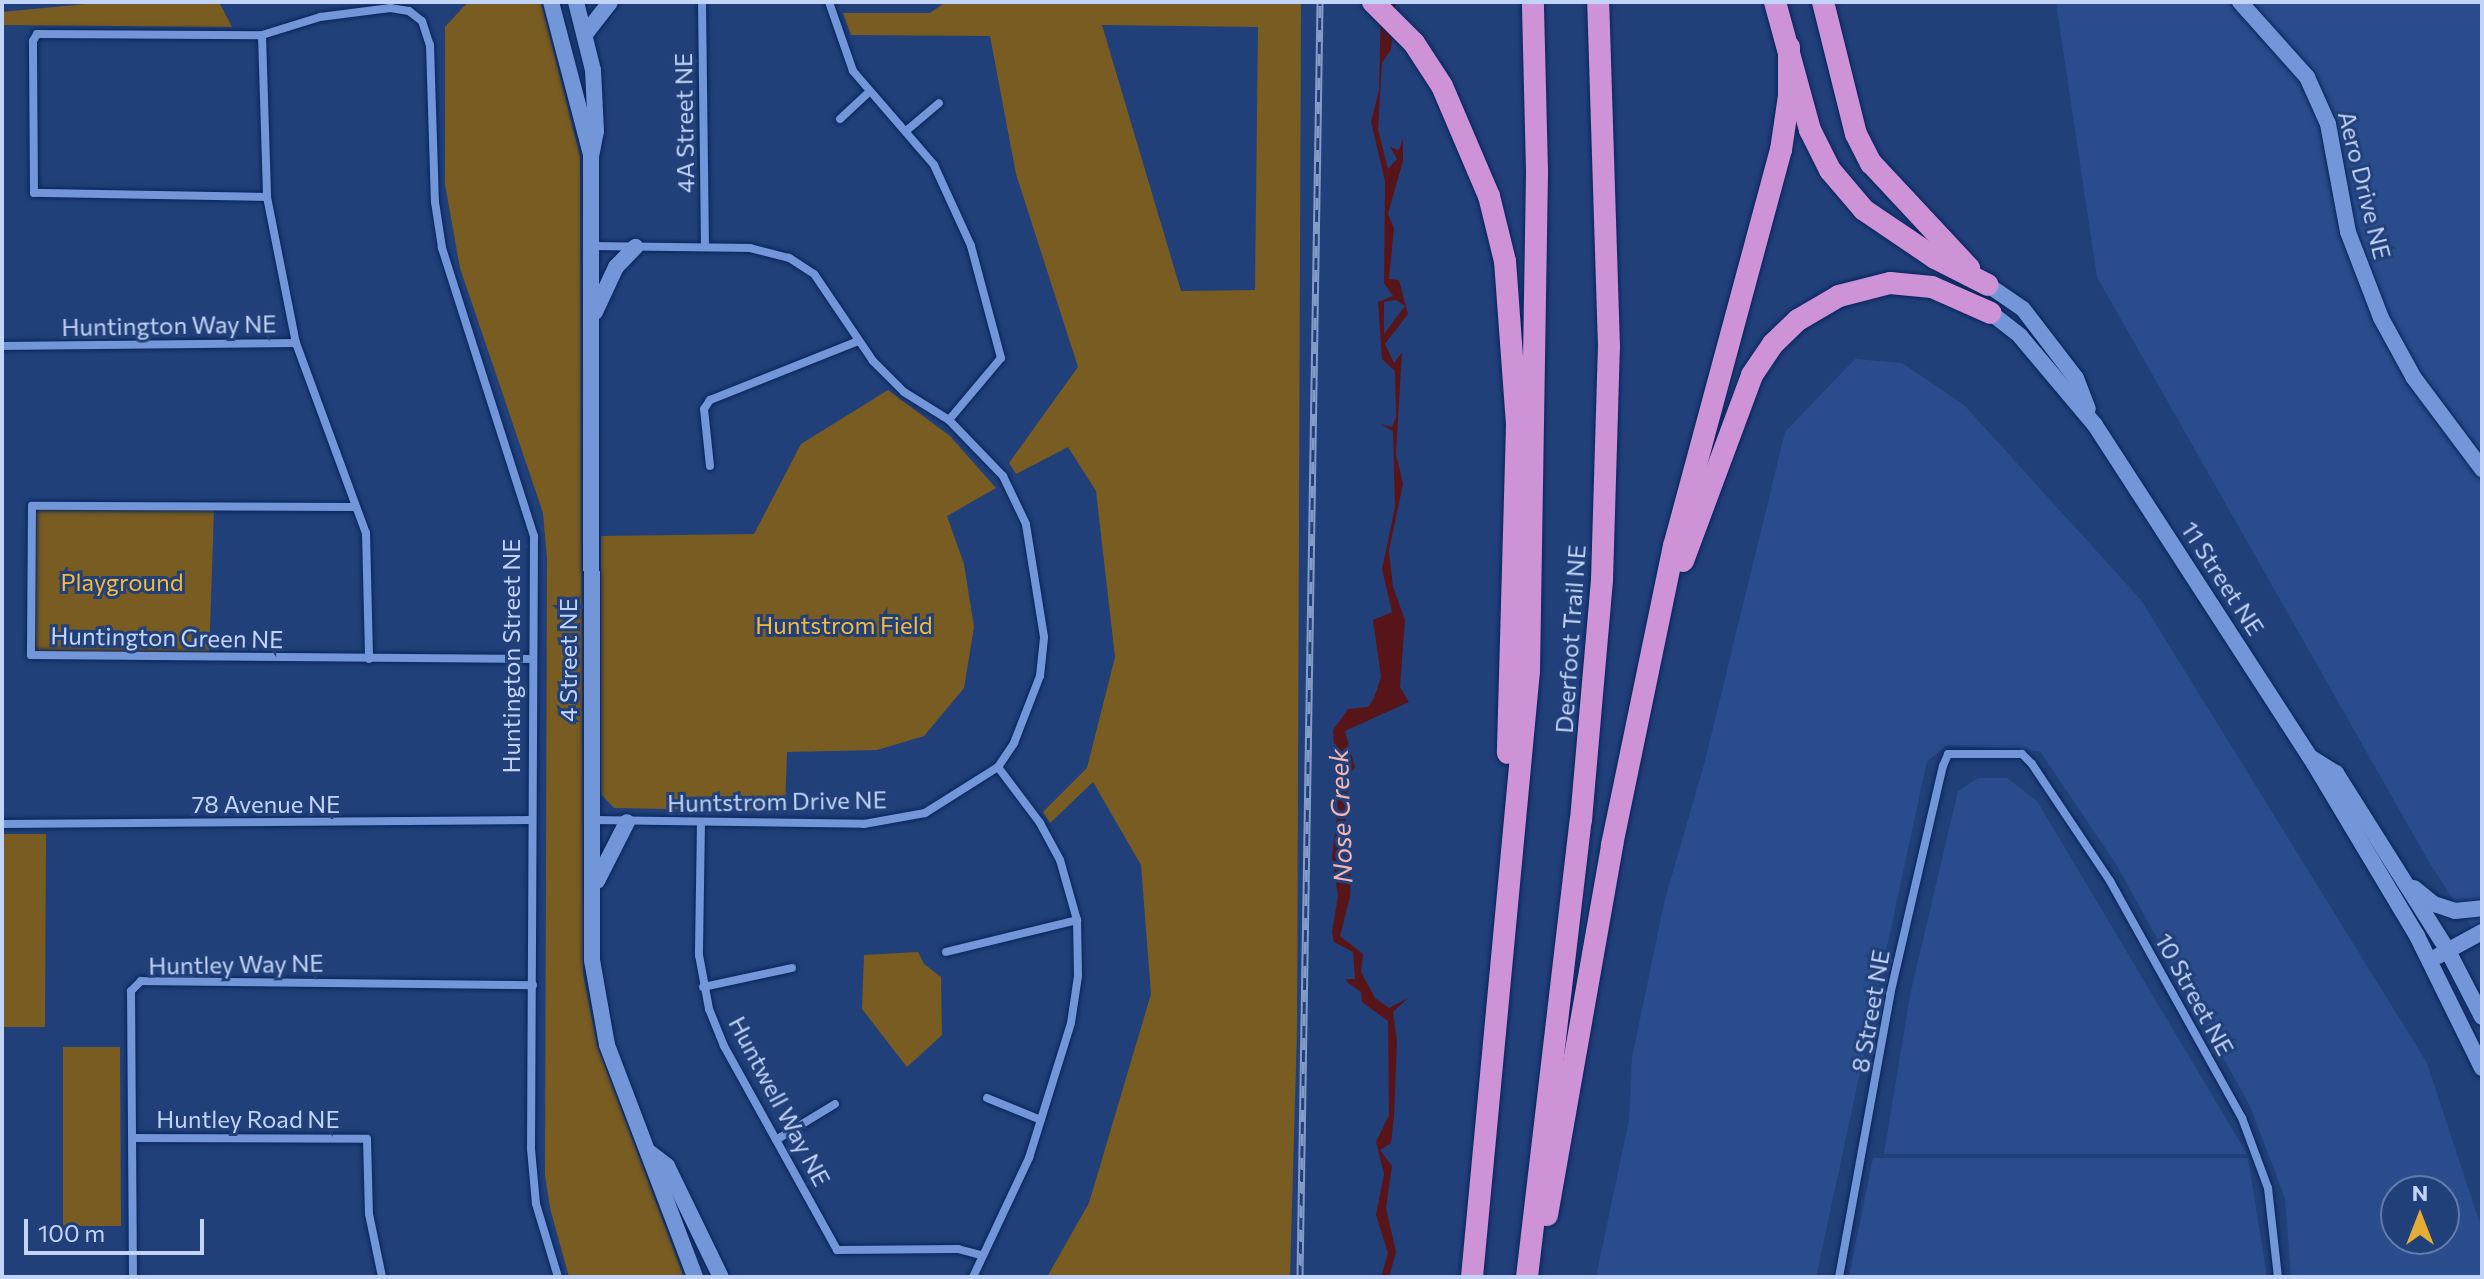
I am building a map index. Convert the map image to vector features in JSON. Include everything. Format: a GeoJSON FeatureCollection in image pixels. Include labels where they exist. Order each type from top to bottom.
{"type":"FeatureCollection","features":[{"type":"Feature","properties":{"kind":"highway"},"geometry":{"type":"LineString","coordinates":[[1373,2],[1414,43],[1442,86],[1489,196],[1514,327],[1517,425],[1502,868],[1508,922]]}},
{"type":"Feature","properties":{"kind":"highway","name":"Deerfoot Trail NE"},"geometry":{"type":"LineString","coordinates":[[1472,1277],[1508,922],[1529,671],[1537,171],[1533,2]]}},
{"type":"Feature","properties":{"kind":"highway","name":"Deerfoot Trail NE"},"geometry":{"type":"LineString","coordinates":[[1528,1277],[1581,820],[1602,580],[1609,347],[1598,2]]}},
{"type":"Feature","properties":{"kind":"highway"},"geometry":{"type":"LineString","coordinates":[[1775,2],[1810,130],[1830,170],[1864,210],[1935,258],[1988,285]]}},
{"type":"Feature","properties":{"kind":"highway"},"geometry":{"type":"LineString","coordinates":[[1823,2],[1856,134],[1871,163],[1938,239],[1988,285]]}},
{"type":"Feature","properties":{"kind":"highway"},"geometry":{"type":"LineString","coordinates":[[1528,1277],[1545,1227],[1647,673],[1720,363],[1781,150],[1789,96],[1789,47]]}},
{"type":"Feature","properties":{"kind":"highway"},"geometry":{"type":"LineString","coordinates":[[1647,673],[1741,403],[1773,344],[1823,303],[1871,286],[1932,287],[1991,313]]}},
{"type":"Feature","properties":{"kind":"street","name":"4 Street NE"},"geometry":{"type":"LineString","coordinates":[[576,2],[586,33],[595,93],[591,156],[591,902],[596,1001],[607,1045],[650,1153],[651,1171],[695,1277]]}},
{"type":"Feature","properties":{"kind":"street"},"geometry":{"type":"LineString","coordinates":[[586,33],[610,2]]}},
{"type":"Feature","properties":{"kind":"street","name":"4A Street NE"},"geometry":{"type":"LineString","coordinates":[[702,2],[705,244]]}},
{"type":"Feature","properties":{"kind":"street"},"geometry":{"type":"LineString","coordinates":[[829,2],[840,41],[868,93],[906,131],[950,192],[1001,358],[949,420]]}},
{"type":"Feature","properties":{"kind":"street","name":"Aero Drive NE"},"geometry":{"type":"LineString","coordinates":[[2240,2],[2307,77],[2328,124],[2348,232],[2381,318],[2414,378],[2482,469]]}},
{"type":"Feature","properties":{"kind":"street","name":"4 Street NE"},"geometry":{"type":"LineString","coordinates":[[553,3],[591,156]]}},
{"type":"Feature","properties":{"kind":"street","name":"Huntington Street NE"},"geometry":{"type":"LineString","coordinates":[[262,35],[320,17],[390,8],[409,11],[422,21],[430,45],[435,202],[442,248],[534,536],[530,820],[533,985],[531,1149],[536,1204],[558,1277]]}},
{"type":"Feature","properties":{"kind":"street"},"geometry":{"type":"LineString","coordinates":[[267,197],[41,197],[32,186],[33,41],[37,34],[262,35],[267,197],[296,343]]}},
{"type":"Feature","properties":{"kind":"street"},"geometry":{"type":"LineString","coordinates":[[840,119],[868,93]]}},
{"type":"Feature","properties":{"kind":"street"},"geometry":{"type":"LineString","coordinates":[[906,131],[939,103]]}},
{"type":"Feature","properties":{"kind":"street","name":"Huntstrom Drive NE"},"geometry":{"type":"LineString","coordinates":[[592,820],[894,821],[958,796],[998,767],[1014,743],[1040,676],[1044,637],[1037,576],[1014,494],[949,420],[904,392],[858,341],[814,274],[789,258],[705,244],[593,246]]}},
{"type":"Feature","properties":{"kind":"street"},"geometry":{"type":"LineString","coordinates":[[591,321],[616,267],[635,247]]}},
{"type":"Feature","properties":{"kind":"street","name":"11 Street NE"},"geometry":{"type":"LineString","coordinates":[[1988,285],[2023,309],[2076,378],[2095,425]]}},
{"type":"Feature","properties":{"kind":"street","name":"11 Street NE"},"geometry":{"type":"LineString","coordinates":[[1991,313],[2020,336],[2095,425],[2310,757],[2429,960],[2482,1068]]}},
{"type":"Feature","properties":{"kind":"street"},"geometry":{"type":"LineString","coordinates":[[710,466],[704,409],[710,400],[858,341]]}},
{"type":"Feature","properties":{"kind":"street","name":"Huntington Way NE"},"geometry":{"type":"LineString","coordinates":[[2,346],[296,343],[370,560],[369,659]]}},
{"type":"Feature","properties":{"kind":"street","name":"Huntington Green NE"},"geometry":{"type":"LineString","coordinates":[[354,507],[32,506],[31,655],[533,659]]}},
{"type":"Feature","properties":{"kind":"street","name":"10 Street NE"},"geometry":{"type":"LineString","coordinates":[[1948,754],[2022,754],[2110,881],[2255,1144],[2268,1188],[2278,1277]]}},
{"type":"Feature","properties":{"kind":"street","name":"8 Street NE"},"geometry":{"type":"LineString","coordinates":[[1839,1277],[1890,995],[1948,754]]}},
{"type":"Feature","properties":{"kind":"street","name":"11 Street NE"},"geometry":{"type":"LineString","coordinates":[[2310,757],[2336,773],[2448,951],[2482,1017]]}},
{"type":"Feature","properties":{"kind":"street"},"geometry":{"type":"LineString","coordinates":[[973,1277],[980,1255],[1011,1197],[1041,1120],[1071,1023],[1078,976],[1077,920],[1053,848],[998,767]]}},
{"type":"Feature","properties":{"kind":"street","name":"78 Avenue NE"},"geometry":{"type":"LineString","coordinates":[[2,824],[530,820]]}},
{"type":"Feature","properties":{"kind":"street"},"geometry":{"type":"LineString","coordinates":[[591,902],[607,853],[627,822]]}},
{"type":"Feature","properties":{"kind":"street","name":"Huntwell Way NE"},"geometry":{"type":"LineString","coordinates":[[701,822],[703,987],[724,1046],[837,1250],[958,1249],[980,1255]]}},
{"type":"Feature","properties":{"kind":"street"},"geometry":{"type":"LineString","coordinates":[[2404,881],[2434,904],[2455,911],[2482,908]]}},
{"type":"Feature","properties":{"kind":"street"},"geometry":{"type":"LineString","coordinates":[[946,952],[1077,920]]}},
{"type":"Feature","properties":{"kind":"street"},"geometry":{"type":"LineString","coordinates":[[2429,960],[2482,932]]}},
{"type":"Feature","properties":{"kind":"street"},"geometry":{"type":"LineString","coordinates":[[703,987],[792,968]]}},
{"type":"Feature","properties":{"kind":"street","name":"Huntley Way NE"},"geometry":{"type":"LineString","coordinates":[[133,1277],[131,991],[141,981],[533,985]]}},
{"type":"Feature","properties":{"kind":"street"},"geometry":{"type":"LineString","coordinates":[[987,1098],[1041,1120]]}},
{"type":"Feature","properties":{"kind":"street"},"geometry":{"type":"LineString","coordinates":[[776,1140],[835,1104]]}},
{"type":"Feature","properties":{"kind":"street","name":"Huntley Road NE"},"geometry":{"type":"LineString","coordinates":[[133,1138],[367,1139],[369,1214],[382,1277]]}},
{"type":"Feature","properties":{"kind":"street","name":"4 Street NE"},"geometry":{"type":"LineString","coordinates":[[650,1153],[667,1166],[721,1277]]}},
{"type":"Feature","properties":{"kind":"shaded area"},"geometry":{"type":"Polygon","coordinates":[[[2056,2],[2482,2],[2482,943],[2429,862],[2097,277],[2056,2]]]}},
{"type":"Feature","properties":{"kind":"shaded area"},"geometry":{"type":"Polygon","coordinates":[[[1855,359],[1902,363],[1964,405],[2141,600],[2427,1063],[2482,1230],[2482,1277],[2291,1277],[2285,1198],[2250,1106],[2116,864],[2040,751],[1947,745],[1927,761],[1816,1277],[1596,1277],[1629,1120],[1632,1058],[1664,903],[1705,761],[1785,432],[1855,359]]]}},
{"type":"Feature","properties":{"kind":"shaded area"},"geometry":{"type":"Polygon","coordinates":[[[1978,778],[2007,778],[2037,801],[2247,1154],[1884,1154],[1911,991],[1958,791],[1978,778]]]}},
{"type":"Feature","properties":{"kind":"shaded area"},"geometry":{"type":"Polygon","coordinates":[[[1873,1158],[2248,1158],[2267,1277],[1849,1277],[1873,1158]]]}},
{"type":"Feature","properties":{"kind":"green space"},"geometry":{"type":"Polygon","coordinates":[[[106,2],[219,2],[232,27],[2,25],[2,12],[106,2]]]}},
{"type":"Feature","properties":{"kind":"green space"},"geometry":{"type":"Polygon","coordinates":[[[468,2],[541,2],[580,156],[583,974],[597,1045],[684,1277],[569,1277],[550,1208],[545,1175],[547,558],[543,513],[460,268],[445,184],[445,27],[468,2]]]}},
{"type":"Feature","properties":{"kind":"green space"},"geometry":{"type":"Polygon","coordinates":[[[946,2],[1301,2],[1297,1031],[1290,1277],[1047,1277],[1089,1203],[1151,994],[1141,865],[1093,782],[1050,823],[1043,812],[1087,768],[1115,657],[1096,491],[1068,447],[1016,474],[1009,463],[1078,367],[1016,174],[990,36],[851,35],[843,13],[930,13],[946,2]],[[1102,25],[1181,291],[1255,290],[1258,27],[1102,25]]]}},
{"type":"Feature","properties":{"kind":"green space","name":"Huntstrom Field"},"geometry":{"type":"Polygon","coordinates":[[[888,390],[950,436],[996,488],[947,516],[964,564],[974,627],[964,688],[924,736],[877,750],[787,752],[785,811],[614,808],[601,794],[601,536],[754,534],[801,444],[888,390]]]}},
{"type":"Feature","properties":{"kind":"green space","name":"Playground"},"geometry":{"type":"Polygon","coordinates":[[[32,506],[214,509],[209,658],[31,655],[32,506]]]}},
{"type":"Feature","properties":{"kind":"green space"},"geometry":{"type":"Polygon","coordinates":[[[2,834],[46,834],[45,1027],[2,1027],[2,834]]]}},
{"type":"Feature","properties":{"kind":"green space"},"geometry":{"type":"Polygon","coordinates":[[[918,952],[924,964],[941,977],[942,1035],[907,1067],[862,1009],[864,955],[918,952]]]}},
{"type":"Feature","properties":{"kind":"green space"},"geometry":{"type":"Polygon","coordinates":[[[63,1047],[120,1047],[121,1226],[63,1226],[63,1047]]]}},
{"type":"Feature","properties":{"kind":"water","name":"Nose Creek"},"geometry":{"type":"Polygon","coordinates":[[[1381,2],[1396,2],[1391,50],[1382,63],[1378,129],[1388,169],[1397,159],[1390,147],[1399,150],[1403,138],[1403,161],[1388,214],[1394,228],[1389,279],[1399,280],[1408,314],[1385,344],[1394,363],[1402,352],[1396,454],[1403,484],[1389,551],[1393,587],[1405,620],[1400,687],[1409,702],[1345,731],[1355,768],[1349,775],[1343,849],[1351,873],[1350,897],[1340,936],[1363,954],[1361,972],[1375,998],[1389,1008],[1408,998],[1393,1012],[1397,1041],[1394,1117],[1391,1143],[1380,1150],[1392,1166],[1386,1208],[1396,1252],[1389,1277],[1381,1277],[1388,1253],[1376,1215],[1384,1174],[1376,1142],[1389,1115],[1388,1021],[1362,1002],[1361,992],[1347,982],[1346,979],[1355,979],[1353,952],[1334,942],[1332,932],[1338,896],[1332,857],[1338,808],[1333,730],[1348,709],[1368,707],[1374,698],[1381,677],[1373,620],[1392,612],[1382,569],[1395,507],[1393,431],[1380,424],[1392,427],[1396,417],[1395,371],[1382,359],[1378,302],[1393,296],[1384,283],[1385,181],[1371,122],[1379,90],[1381,2]],[[1396,300],[1384,302],[1384,334],[1405,306],[1396,300]]]}},
{"type":"Feature","properties":{"kind":"railway"},"geometry":{"type":"LineString","coordinates":[[1300,1277],[1320,2]]}}]}
